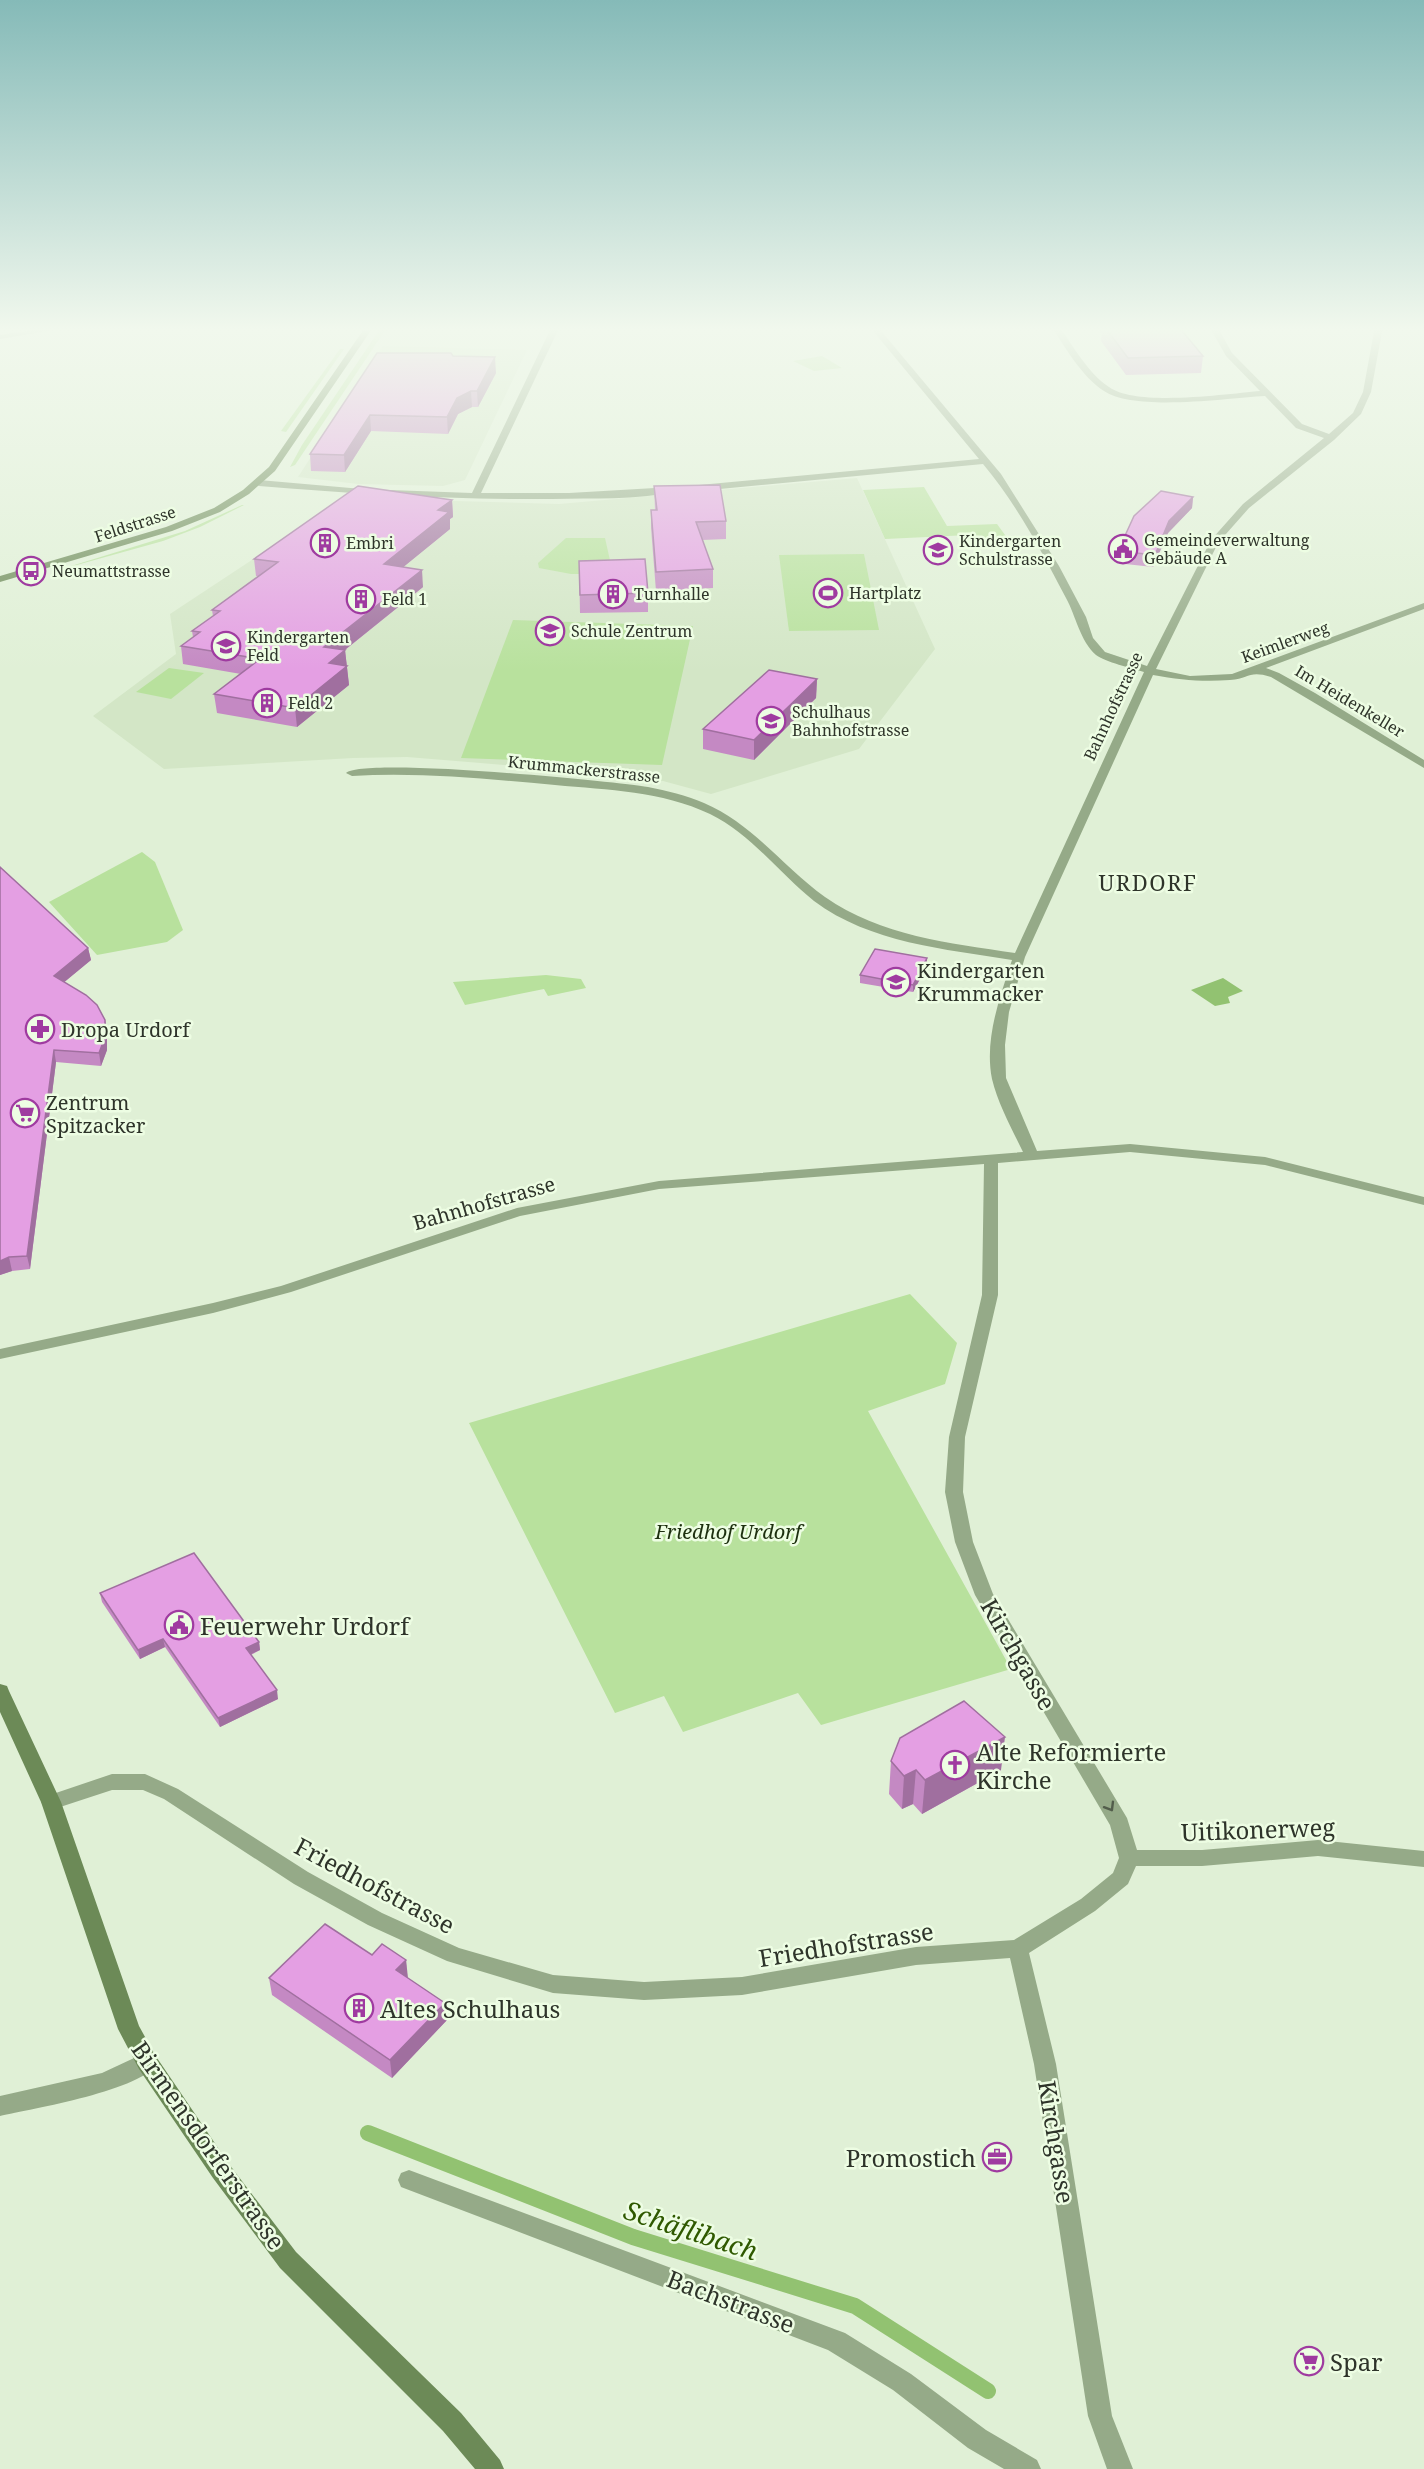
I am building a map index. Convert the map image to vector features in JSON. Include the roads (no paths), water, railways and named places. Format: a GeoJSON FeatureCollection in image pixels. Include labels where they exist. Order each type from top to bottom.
{"type":"FeatureCollection","features":[{"type":"Feature","properties":{"kind":"main road","name":"Feldstrasse"},"geometry":{"type":"LineString","coordinates":[[0,579],[170,529],[217,510],[259,483],[291,441]]}},
{"type":"Feature","properties":{"kind":"main road","name":"Birmensdorferstrasse"},"geometry":{"type":"LineString","coordinates":[[0,1691],[51,1802],[129,2030],[147,2062],[220,2171],[288,2260],[452,2422],[491,2469]]}},
{"type":"Feature","properties":{"kind":"street"},"geometry":{"type":"LineString","coordinates":[[476,495],[501,441]]}},
{"type":"Feature","properties":{"kind":"street","name":"Keimlerweg"},"geometry":{"type":"LineString","coordinates":[[969,441],[998,476],[1054,566],[1094,647],[1101,654],[1112,659],[1190,679],[1233,677],[1424,606]]}},
{"type":"Feature","properties":{"kind":"street","name":"Bahnhofstrasse"},"geometry":{"type":"LineString","coordinates":[[1032,1155],[1017,1125],[999,1078],[998,1045],[1002,1012],[1019,957],[1160,648],[1214,542],[1246,506],[1327,441]]}},
{"type":"Feature","properties":{"kind":"street"},"geometry":{"type":"LineString","coordinates":[[259,483],[345,490],[529,497],[631,494],[985,461]]}},
{"type":"Feature","properties":{"kind":"street","name":"Im Heidenkeller"},"geometry":{"type":"LineString","coordinates":[[1257,669],[1275,675],[1311,695],[1424,765]]}},
{"type":"Feature","properties":{"kind":"street","name":"Krummackerstrasse"},"geometry":{"type":"LineString","coordinates":[[352,773],[414,769],[663,794],[698,804],[736,823],[822,900],[863,923],[909,938],[1019,957]]}},
{"type":"Feature","properties":{"kind":"street","name":"Bahnhofstrasse"},"geometry":{"type":"LineString","coordinates":[[0,1354],[213,1308],[286,1289],[453,1232],[561,1202],[659,1185],[1130,1148],[1265,1161],[1424,1201]]}},
{"type":"Feature","properties":{"kind":"street","name":"Kirchgasse"},"geometry":{"type":"LineString","coordinates":[[991,1159],[990,1295],[957,1437],[954,1492],[964,1542],[984,1595],[1119,1824],[1129,1857]]}},
{"type":"Feature","properties":{"kind":"street","name":"Friedhofstrasse"},"geometry":{"type":"LineString","coordinates":[[51,1802],[112,1782],[145,1782],[171,1794],[301,1878],[375,1919],[454,1954],[553,1984],[644,1990],[742,1986],[916,1956],[1018,1949]]}},
{"type":"Feature","properties":{"kind":"street","name":"Uitikonerweg"},"geometry":{"type":"LineString","coordinates":[[1129,1857],[1202,1858],[1318,1848],[1424,1859]]}},
{"type":"Feature","properties":{"kind":"street"},"geometry":{"type":"LineString","coordinates":[[1018,1949],[1088,1905],[1120,1878],[1129,1857]]}},
{"type":"Feature","properties":{"kind":"street","name":"Kirchgasse"},"geometry":{"type":"LineString","coordinates":[[1018,1949],[1045,2064],[1100,2415],[1120,2469]]}},
{"type":"Feature","properties":{"kind":"street"},"geometry":{"type":"LineString","coordinates":[[0,2106],[107,2082],[147,2062]]}},
{"type":"Feature","properties":{"kind":"street","name":"Bachstrasse"},"geometry":{"type":"LineString","coordinates":[[409,2180],[836,2341],[902,2382],[977,2439],[1028,2469]]}},
{"type":"Feature","properties":{"kind":"waterway","name":"Schäflibach"},"geometry":{"type":"LineString","coordinates":[[368,2133],[633,2237],[855,2306],[988,2391]]}},
{"type":"Feature","properties":{"kind":"place","name":"Embri"},"geometry":{"type":"Point","coordinates":[325,543]}},
{"type":"Feature","properties":{"kind":"place","name":"Gemeindeverwaltung Gebäude A"},"geometry":{"type":"Point","coordinates":[1123,549]}},
{"type":"Feature","properties":{"kind":"place","name":"Kindergarten Schulstrasse"},"geometry":{"type":"Point","coordinates":[938,550]}},
{"type":"Feature","properties":{"kind":"place","name":"Neumattstrasse"},"geometry":{"type":"Point","coordinates":[31,571]}},
{"type":"Feature","properties":{"kind":"place","name":"Hartplatz"},"geometry":{"type":"Point","coordinates":[828,593]}},
{"type":"Feature","properties":{"kind":"place","name":"Turnhalle"},"geometry":{"type":"Point","coordinates":[613,594]}},
{"type":"Feature","properties":{"kind":"place","name":"Feld 1"},"geometry":{"type":"Point","coordinates":[361,599]}},
{"type":"Feature","properties":{"kind":"place","name":"Schule Zentrum"},"geometry":{"type":"Point","coordinates":[550,631]}},
{"type":"Feature","properties":{"kind":"place","name":"Kindergarten Feld"},"geometry":{"type":"Point","coordinates":[226,646]}},
{"type":"Feature","properties":{"kind":"place","name":"Feld 2"},"geometry":{"type":"Point","coordinates":[267,703]}},
{"type":"Feature","properties":{"kind":"place","name":"Schulhaus Bahnhofstrasse"},"geometry":{"type":"Point","coordinates":[771,721]}},
{"type":"Feature","properties":{"kind":"place","name":"Kindergarten Krummacker"},"geometry":{"type":"Point","coordinates":[896,982]}},
{"type":"Feature","properties":{"kind":"place","name":"Dropa Urdorf"},"geometry":{"type":"Point","coordinates":[40,1029]}},
{"type":"Feature","properties":{"kind":"place","name":"Zentrum Spitzacker"},"geometry":{"type":"Point","coordinates":[25,1113]}},
{"type":"Feature","properties":{"kind":"place","name":"Feuerwehr Urdorf"},"geometry":{"type":"Point","coordinates":[179,1625]}},
{"type":"Feature","properties":{"kind":"place","name":"Alte Reformierte Kirche"},"geometry":{"type":"Point","coordinates":[955,1765]}},
{"type":"Feature","properties":{"kind":"place","name":"Altes Schulhaus"},"geometry":{"type":"Point","coordinates":[359,2008]}},
{"type":"Feature","properties":{"kind":"place","name":"Promostich"},"geometry":{"type":"Point","coordinates":[997,2157]}},
{"type":"Feature","properties":{"kind":"place","name":"Spar"},"geometry":{"type":"Point","coordinates":[1309,2361]}},
{"type":"Feature","properties":{"kind":"district","name":"URDORF"},"geometry":{"type":"Point","coordinates":[1148,882]}},
{"type":"Feature","properties":{"kind":"park label","name":"Friedhof Urdorf"},"geometry":{"type":"Point","coordinates":[728,1531]}}]}
